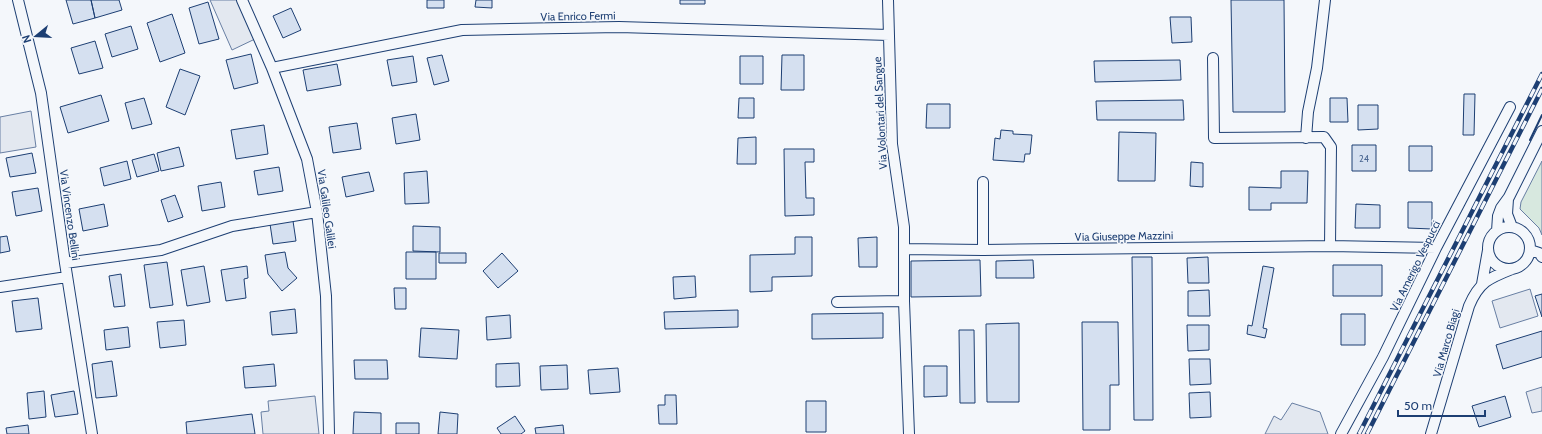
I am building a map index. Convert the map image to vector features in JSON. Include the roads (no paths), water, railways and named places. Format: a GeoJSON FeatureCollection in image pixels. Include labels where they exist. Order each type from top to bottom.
{"type":"FeatureCollection","features":[{"type":"Feature","properties":{"kind":"street","name":"Via Vincenzo Bellini"},"geometry":{"type":"LineString","coordinates":[[18,0],[41,93],[64,263],[92,434]]}},
{"type":"Feature","properties":{"kind":"street","name":"Via Galileo Galilei"},"geometry":{"type":"LineString","coordinates":[[242,0],[272,68],[307,159],[317,212],[326,296],[329,434]]}},
{"type":"Feature","properties":{"kind":"street","name":"Via Volontari del Sangue"},"geometry":{"type":"LineString","coordinates":[[888,0],[893,148],[902,213],[904,249]]}},
{"type":"Feature","properties":{"kind":"street"},"geometry":{"type":"LineString","coordinates":[[1306,138],[1308,112],[1318,68],[1325,0]]}},
{"type":"Feature","properties":{"kind":"street","name":"Via Enrico Fermi"},"geometry":{"type":"LineString","coordinates":[[272,68],[462,30],[619,27],[889,35]]}},
{"type":"Feature","properties":{"kind":"street"},"geometry":{"type":"LineString","coordinates":[[1213,58],[1214,138],[1324,138],[1331,147],[1330,246]]}},
{"type":"Feature","properties":{"kind":"street","name":"Via Amerigo Vespucci"},"geometry":{"type":"LineString","coordinates":[[1341,434],[1383,357],[1436,248],[1510,107]]}},
{"type":"Feature","properties":{"kind":"street"},"geometry":{"type":"LineString","coordinates":[[1497,231],[1500,211],[1509,197],[1542,131]]}},
{"type":"Feature","properties":{"kind":"street"},"geometry":{"type":"LineString","coordinates":[[983,182],[983,250]]}},
{"type":"Feature","properties":{"kind":"street"},"geometry":{"type":"LineString","coordinates":[[1509,197],[1508,214],[1512,227]]}},
{"type":"Feature","properties":{"kind":"street"},"geometry":{"type":"LineString","coordinates":[[64,263],[162,250],[232,226],[317,212]]}},
{"type":"Feature","properties":{"kind":"street"},"geometry":{"type":"LineString","coordinates":[[1505,227],[1512,227],[1521,230],[1527,236],[1530,243],[1530,250],[1529,256],[1525,262],[1512,269],[1504,268],[1495,263],[1489,254],[1488,247],[1490,238],[1497,231],[1505,227]]}},
{"type":"Feature","properties":{"kind":"street","name":"Via Giuseppe Mazzini"},"geometry":{"type":"LineString","coordinates":[[904,249],[983,250],[1266,246],[1436,248]]}},
{"type":"Feature","properties":{"kind":"street","name":"Via Marco Biagi"},"geometry":{"type":"LineString","coordinates":[[1431,434],[1469,306],[1482,284],[1488,247]]}},
{"type":"Feature","properties":{"kind":"street"},"geometry":{"type":"LineString","coordinates":[[904,249],[904,301],[909,434]]}},
{"type":"Feature","properties":{"kind":"street"},"geometry":{"type":"LineString","coordinates":[[1530,250],[1539,253],[1542,257]]}},
{"type":"Feature","properties":{"kind":"street","name":"Via Marco Biagi"},"geometry":{"type":"LineString","coordinates":[[1482,284],[1495,276],[1512,269]]}},
{"type":"Feature","properties":{"kind":"street"},"geometry":{"type":"LineString","coordinates":[[0,287],[67,277]]}},
{"type":"Feature","properties":{"kind":"street"},"geometry":{"type":"LineString","coordinates":[[837,302],[904,301]]}},
{"type":"Feature","properties":{"kind":"railway"},"geometry":{"type":"LineString","coordinates":[[1359,434],[1542,74]]}},
{"type":"Feature","properties":{"kind":"railway"},"geometry":{"type":"LineString","coordinates":[[1367,434],[1542,89]]}}]}
